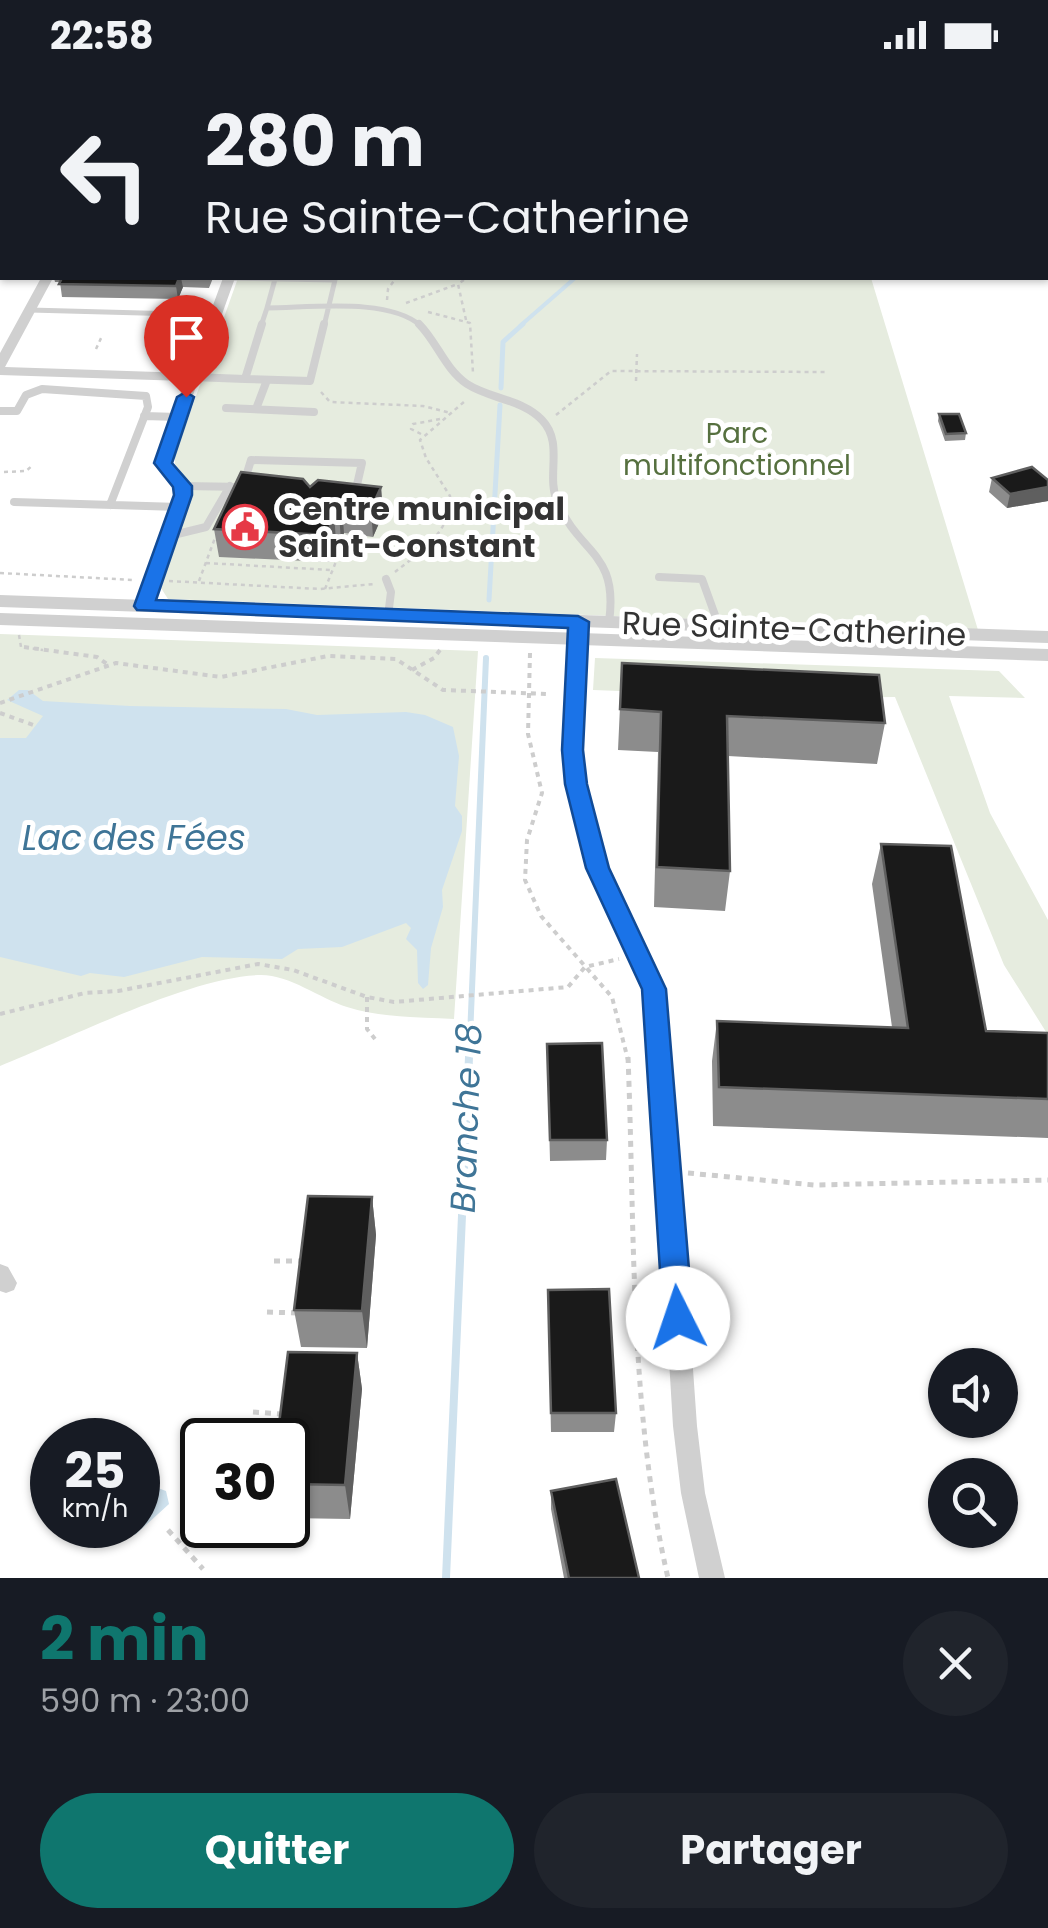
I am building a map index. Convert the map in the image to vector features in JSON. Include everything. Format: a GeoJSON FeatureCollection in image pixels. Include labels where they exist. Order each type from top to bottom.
{"type":"FeatureCollection","features":[{"type":"Feature","properties":{"kind":"street"},"geometry":{"type":"LineString","coordinates":[[45,280],[0,368],[193,377]]}},
{"type":"Feature","properties":{"kind":"street"},"geometry":{"type":"LineString","coordinates":[[144,606],[179,507],[182,486],[162,463],[229,280]]}},
{"type":"Feature","properties":{"kind":"street","name":"Rue Sainte-Catherine"},"geometry":{"type":"LineString","coordinates":[[0,601],[388,616],[578,630],[609,622],[718,626],[1047,646]]}},
{"type":"Feature","properties":{"kind":"street","name":"Rue Sainte-Catherine"},"geometry":{"type":"LineString","coordinates":[[0,619],[578,630],[1047,646]]}},
{"type":"Feature","properties":{"kind":"street"},"geometry":{"type":"LineString","coordinates":[[578,630],[572,750],[576,784],[598,868],[654,989],[685,1426],[693,1493],[712,1578]]}},
{"type":"Feature","properties":{"kind":"lane"},"geometry":{"type":"LineString","coordinates":[[245,379],[275,280]]}},
{"type":"Feature","properties":{"kind":"lane"},"geometry":{"type":"LineString","coordinates":[[193,377],[310,381],[335,280]]}},
{"type":"Feature","properties":{"kind":"lane"},"geometry":{"type":"LineString","coordinates":[[267,308],[387,311],[414,320],[462,380],[521,406],[542,421],[552,436],[558,506],[595,548],[612,576],[609,622]]}},
{"type":"Feature","properties":{"kind":"lane"},"geometry":{"type":"LineString","coordinates":[[30,310],[216,315]]}},
{"type":"Feature","properties":{"kind":"lane"},"geometry":{"type":"LineString","coordinates":[[256,410],[267,380]]}},
{"type":"Feature","properties":{"kind":"lane"},"geometry":{"type":"LineString","coordinates":[[0,411],[18,411],[26,395],[36,390],[146,396],[149,403],[110,505]]}},
{"type":"Feature","properties":{"kind":"lane"},"geometry":{"type":"LineString","coordinates":[[226,408],[314,412]]}},
{"type":"Feature","properties":{"kind":"lane"},"geometry":{"type":"LineString","coordinates":[[144,416],[178,417]]}},
{"type":"Feature","properties":{"kind":"lane"},"geometry":{"type":"LineString","coordinates":[[242,487],[251,460],[362,463],[356,490],[334,489]]}},
{"type":"Feature","properties":{"kind":"lane"},"geometry":{"type":"LineString","coordinates":[[182,486],[255,487]]}},
{"type":"Feature","properties":{"kind":"lane"},"geometry":{"type":"LineString","coordinates":[[169,536],[206,527],[230,486]]}},
{"type":"Feature","properties":{"kind":"lane"},"geometry":{"type":"LineString","coordinates":[[14,502],[179,507]]}},
{"type":"Feature","properties":{"kind":"lane"},"geometry":{"type":"LineString","coordinates":[[659,577],[702,579],[718,626]]}},
{"type":"Feature","properties":{"kind":"lane"},"geometry":{"type":"LineString","coordinates":[[386,579],[391,592],[388,616]]}},
{"type":"Feature","properties":{"kind":"path"},"geometry":{"type":"LineString","coordinates":[[395,306],[464,280]]}},
{"type":"Feature","properties":{"kind":"path"},"geometry":{"type":"LineString","coordinates":[[458,284],[466,320]]}},
{"type":"Feature","properties":{"kind":"path"},"geometry":{"type":"LineString","coordinates":[[96,349],[102,336]]}},
{"type":"Feature","properties":{"kind":"path"},"geometry":{"type":"LineString","coordinates":[[636,381],[637,354]]}},
{"type":"Feature","properties":{"kind":"path"},"geometry":{"type":"LineString","coordinates":[[542,421],[574,404],[606,373],[826,372]]}},
{"type":"Feature","properties":{"kind":"path"},"geometry":{"type":"LineString","coordinates":[[310,381],[330,402],[423,406],[453,414]]}},
{"type":"Feature","properties":{"kind":"path"},"geometry":{"type":"LineString","coordinates":[[422,435],[453,414],[469,393]]}},
{"type":"Feature","properties":{"kind":"path"},"geometry":{"type":"LineString","coordinates":[[406,423],[445,419]]}},
{"type":"Feature","properties":{"kind":"path"},"geometry":{"type":"LineString","coordinates":[[414,424],[413,432],[422,435]]}},
{"type":"Feature","properties":{"kind":"path"},"geometry":{"type":"LineString","coordinates":[[164,581],[325,589],[359,588],[386,579],[436,538],[450,512],[447,487],[423,456],[422,435]]}},
{"type":"Feature","properties":{"kind":"path"},"geometry":{"type":"LineString","coordinates":[[4,472],[26,470],[34,465]]}},
{"type":"Feature","properties":{"kind":"path"},"geometry":{"type":"LineString","coordinates":[[199,582],[219,526]]}},
{"type":"Feature","properties":{"kind":"path"},"geometry":{"type":"LineString","coordinates":[[325,589],[348,534]]}},
{"type":"Feature","properties":{"kind":"path"},"geometry":{"type":"LineString","coordinates":[[206,564],[331,570]]}},
{"type":"Feature","properties":{"kind":"path"},"geometry":{"type":"LineString","coordinates":[[0,573],[142,580]]}},
{"type":"Feature","properties":{"kind":"path"},"geometry":{"type":"LineString","coordinates":[[20,632],[17,642],[21,648],[97,657],[107,664]]}},
{"type":"Feature","properties":{"kind":"path"},"geometry":{"type":"LineString","coordinates":[[412,670],[434,658],[441,646]]}},
{"type":"Feature","properties":{"kind":"path"},"geometry":{"type":"LineString","coordinates":[[530,649],[528,734],[542,793],[527,840],[526,880],[540,916],[612,997],[627,1046],[644,1441],[652,1509],[668,1578]]}},
{"type":"Feature","properties":{"kind":"path"},"geometry":{"type":"LineString","coordinates":[[0,703],[107,664],[221,677],[328,656],[396,659],[444,690],[549,694]]}},
{"type":"Feature","properties":{"kind":"path"},"geometry":{"type":"LineString","coordinates":[[0,713],[36,726]]}},
{"type":"Feature","properties":{"kind":"path"},"geometry":{"type":"LineString","coordinates":[[0,1014],[86,993],[118,991],[258,964],[313,976],[367,997],[406,1002],[568,987],[588,966],[624,958]]}},
{"type":"Feature","properties":{"kind":"path"},"geometry":{"type":"LineString","coordinates":[[367,997],[367,1029],[375,1040]]}},
{"type":"Feature","properties":{"kind":"path"},"geometry":{"type":"LineString","coordinates":[[668,1171],[814,1185],[1048,1180]]}},
{"type":"Feature","properties":{"kind":"path"},"geometry":{"type":"LineString","coordinates":[[274,1261],[311,1261]]}},
{"type":"Feature","properties":{"kind":"path"},"geometry":{"type":"LineString","coordinates":[[267,1312],[305,1313]]}},
{"type":"Feature","properties":{"kind":"path"},"geometry":{"type":"LineString","coordinates":[[253,1412],[292,1414]]}},
{"type":"Feature","properties":{"kind":"path"},"geometry":{"type":"LineString","coordinates":[[168,1530],[203,1569]]}},
{"type":"Feature","properties":{"kind":"green space","name":"Parc multifonctionnel"},"geometry":{"type":"Polygon","coordinates":[[[237,280],[872,280],[978,630],[168,599],[161,588],[194,489],[175,464],[237,280]]]}},
{"type":"Feature","properties":{"kind":"green space","name":"Lac des Fées"},"geometry":{"type":"Polygon","coordinates":[[[0,634],[478,651],[454,1019],[360,1011],[272,976],[232,978],[166,997],[0,1066],[0,634]]]}},
{"type":"Feature","properties":{"kind":"green space"},"geometry":{"type":"Polygon","coordinates":[[[595,658],[999,671],[1025,698],[949,696],[990,813],[1048,920],[1048,1035],[1004,965],[895,697],[803,698],[593,690],[595,658]]]}},
{"type":"Feature","properties":{"kind":"water","name":"Lac des Fées"},"geometry":{"type":"Polygon","coordinates":[[[19,690],[28,690],[43,701],[130,706],[286,709],[317,715],[406,712],[453,727],[459,756],[455,806],[462,816],[462,831],[442,890],[443,907],[431,948],[428,985],[423,989],[418,983],[417,950],[406,939],[411,928],[406,923],[342,947],[298,949],[282,959],[202,957],[124,977],[90,973],[81,976],[0,957],[0,738],[26,738],[43,716],[7,700],[19,690]]]}},
{"type":"Feature","properties":{"kind":"water"},"geometry":{"type":"Polygon","coordinates":[[[160,1489],[166,1491],[169,1504],[160,1512],[160,1489]]]}},
{"type":"Feature","properties":{"kind":"building"},"geometry":{"type":"Polygon","coordinates":[[[61,280],[178,280],[176,286],[59,284],[61,280]]]}},
{"type":"Feature","properties":{"kind":"building"},"geometry":{"type":"Polygon","coordinates":[[[939,414],[959,414],[966,433],[946,434],[939,414]]]}},
{"type":"Feature","properties":{"kind":"building"},"geometry":{"type":"Polygon","coordinates":[[[1032,467],[1048,480],[1048,487],[1010,494],[992,478],[1032,467]]]}},
{"type":"Feature","properties":{"kind":"building"},"geometry":{"type":"Polygon","coordinates":[[[241,472],[303,479],[310,487],[318,480],[381,487],[371,509],[342,506],[339,514],[334,513],[327,535],[214,529],[241,472]]]}},
{"type":"Feature","properties":{"kind":"building"},"geometry":{"type":"Polygon","coordinates":[[[622,663],[879,675],[885,723],[727,716],[730,871],[657,867],[661,712],[620,709],[622,663]]]}},
{"type":"Feature","properties":{"kind":"building"},"geometry":{"type":"Polygon","coordinates":[[[881,844],[951,846],[986,1031],[1048,1033],[1048,1099],[719,1087],[717,1021],[908,1028],[881,844]]]}},
{"type":"Feature","properties":{"kind":"building"},"geometry":{"type":"Polygon","coordinates":[[[602,1043],[607,1140],[550,1140],[547,1044],[602,1043]]]}},
{"type":"Feature","properties":{"kind":"building"},"geometry":{"type":"Polygon","coordinates":[[[308,1196],[372,1197],[362,1311],[294,1310],[308,1196]]]}},
{"type":"Feature","properties":{"kind":"building"},"geometry":{"type":"Polygon","coordinates":[[[609,1289],[616,1413],[551,1413],[548,1290],[609,1289]]]}},
{"type":"Feature","properties":{"kind":"building"},"geometry":{"type":"Polygon","coordinates":[[[288,1352],[357,1353],[345,1485],[310,1484],[310,1418],[280,1418],[288,1352]]]}},
{"type":"Feature","properties":{"kind":"building"},"geometry":{"type":"Polygon","coordinates":[[[616,1479],[639,1578],[569,1578],[551,1491],[616,1479]]]}},
{"type":"Feature","properties":{"kind":"waterway"},"geometry":{"type":"LineString","coordinates":[[520,326],[573,280]]}},
{"type":"Feature","properties":{"kind":"waterway"},"geometry":{"type":"LineString","coordinates":[[501,388],[503,342],[523,324]]}},
{"type":"Feature","properties":{"kind":"waterway"},"geometry":{"type":"LineString","coordinates":[[489,600],[500,405]]}},
{"type":"Feature","properties":{"kind":"waterway","name":"Branche 18"},"geometry":{"type":"LineString","coordinates":[[469,1060],[486,658]]}},
{"type":"Feature","properties":{"kind":"waterway","name":"Branche 18"},"geometry":{"type":"LineString","coordinates":[[446,1578],[469,1057]]}},
{"type":"Feature","properties":{"kind":"place","name":"Centre municipal Saint-Constant"},"geometry":{"type":"Point","coordinates":[245,527]}},
{"type":"Feature","properties":{"kind":"route"},"geometry":{"type":"LineString","coordinates":[[186,397],[162,463],[179,481],[183,495],[144,606],[578,622],[572,750],[576,784],[598,868],[654,989],[678,1318]]}}]}
